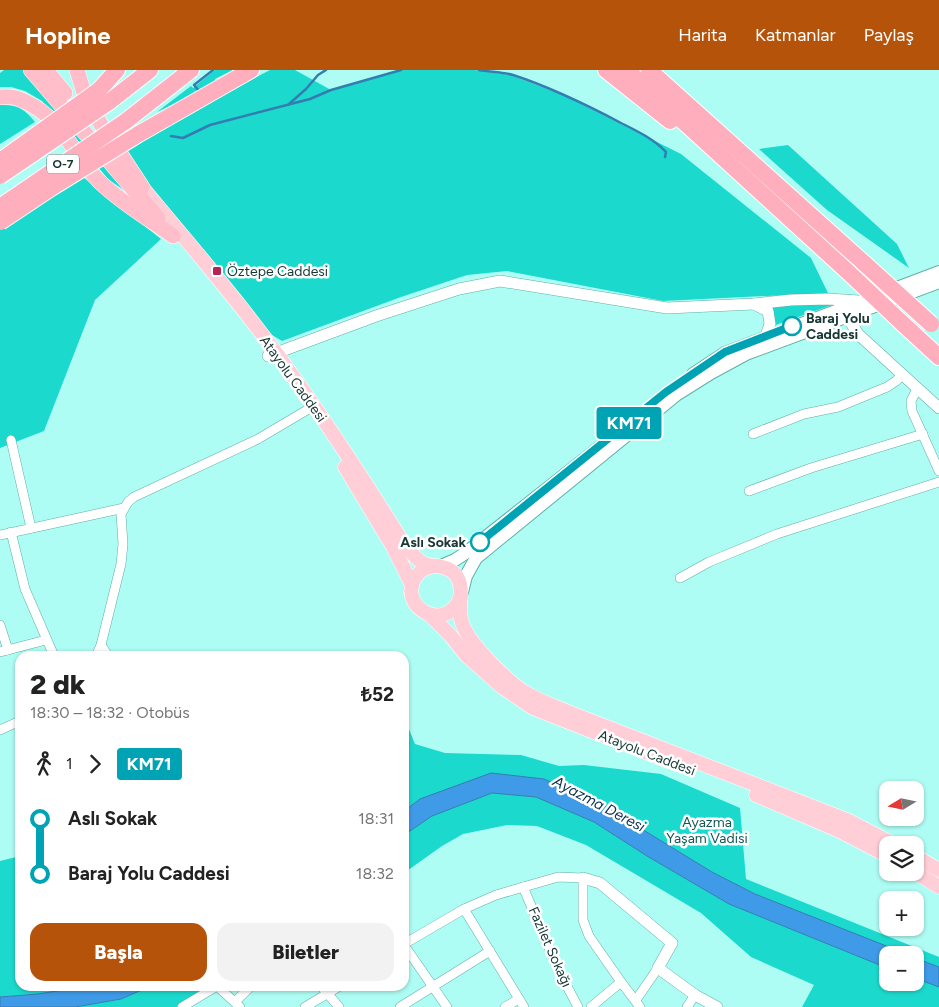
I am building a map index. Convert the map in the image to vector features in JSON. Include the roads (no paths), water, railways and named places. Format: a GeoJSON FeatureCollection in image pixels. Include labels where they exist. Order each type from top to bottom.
{"type":"FeatureCollection","features":[{"type":"Feature","properties":{"kind":"highway"},"geometry":{"type":"LineString","coordinates":[[77,70],[87,103],[142,186]]}},
{"type":"Feature","properties":{"kind":"highway"},"geometry":{"type":"LineString","coordinates":[[0,161],[104,96],[117,70]]}},
{"type":"Feature","properties":{"kind":"highway","name":"O-7"},"geometry":{"type":"LineString","coordinates":[[0,176],[104,96],[150,70]]}},
{"type":"Feature","properties":{"kind":"highway","name":"O-7"},"geometry":{"type":"LineString","coordinates":[[0,207],[126,121],[191,70]]}},
{"type":"Feature","properties":{"kind":"highway"},"geometry":{"type":"LineString","coordinates":[[0,222],[137,135],[251,70]]}},
{"type":"Feature","properties":{"kind":"highway"},"geometry":{"type":"LineString","coordinates":[[606,70],[652,108],[733,167]]}},
{"type":"Feature","properties":{"kind":"highway"},"geometry":{"type":"LineString","coordinates":[[627,70],[848,271],[939,357]]}},
{"type":"Feature","properties":{"kind":"highway"},"geometry":{"type":"LineString","coordinates":[[649,70],[935,328]]}},
{"type":"Feature","properties":{"kind":"highway"},"geometry":{"type":"LineString","coordinates":[[663,70],[764,173]]}},
{"type":"Feature","properties":{"kind":"highway"},"geometry":{"type":"LineString","coordinates":[[37,71],[142,186]]}},
{"type":"Feature","properties":{"kind":"highway"},"geometry":{"type":"LineString","coordinates":[[37,71],[173,236]]}},
{"type":"Feature","properties":{"kind":"highway"},"geometry":{"type":"LineString","coordinates":[[0,97],[11,96],[34,106],[49,116],[100,182],[122,201],[173,236]]}},
{"type":"Feature","properties":{"kind":"main road","name":"Atayolu Caddesi"},"geometry":{"type":"LineString","coordinates":[[142,186],[225,286],[321,429],[393,547],[412,585],[412,594],[418,608],[430,615],[473,661],[502,688],[533,708],[643,753],[758,795],[840,831],[879,851]]}},
{"type":"Feature","properties":{"kind":"main road","name":"Atayolu Caddesi"},"geometry":{"type":"LineString","coordinates":[[173,236],[228,299],[338,439],[407,546],[419,560],[426,564],[441,566],[455,574],[461,588],[461,622],[473,642],[498,670],[526,693],[568,712],[846,820],[879,836]]}},
{"type":"Feature","properties":{"kind":"main road"},"geometry":{"type":"LineString","coordinates":[[430,615],[446,614],[458,603],[466,576],[476,558],[676,396],[711,372],[746,354],[844,312],[860,301],[939,272]]}},
{"type":"Feature","properties":{"kind":"main road"},"geometry":{"type":"LineString","coordinates":[[412,585],[420,572],[426,568],[441,566],[467,552],[666,392],[725,352],[766,336],[939,282]]}},
{"type":"Feature","properties":{"kind":"main road"},"geometry":{"type":"LineString","coordinates":[[924,861],[939,870]]}},
{"type":"Feature","properties":{"kind":"main road"},"geometry":{"type":"LineString","coordinates":[[924,878],[939,887]]}},
{"type":"Feature","properties":{"kind":"street"},"geometry":{"type":"LineString","coordinates":[[272,355],[376,316],[450,292],[500,281],[667,308],[754,304],[791,300],[828,299],[860,301]]}},
{"type":"Feature","properties":{"kind":"street"},"geometry":{"type":"LineString","coordinates":[[754,304],[768,312],[770,324],[766,336]]}},
{"type":"Feature","properties":{"kind":"street"},"geometry":{"type":"LineString","coordinates":[[844,312],[858,334],[939,408]]}},
{"type":"Feature","properties":{"kind":"street"},"geometry":{"type":"LineString","coordinates":[[752,434],[804,414],[838,407],[886,387],[902,375]]}},
{"type":"Feature","properties":{"kind":"street"},"geometry":{"type":"LineString","coordinates":[[917,389],[912,398],[911,407],[939,471]]}},
{"type":"Feature","properties":{"kind":"street"},"geometry":{"type":"LineString","coordinates":[[98,651],[121,564],[123,544],[120,520],[124,508],[134,497],[258,439],[307,410]]}},
{"type":"Feature","properties":{"kind":"street"},"geometry":{"type":"LineString","coordinates":[[749,490],[811,468],[923,434]]}},
{"type":"Feature","properties":{"kind":"street"},"geometry":{"type":"LineString","coordinates":[[11,440],[31,528]]}},
{"type":"Feature","properties":{"kind":"street"},"geometry":{"type":"LineString","coordinates":[[680,578],[709,562],[777,534],[939,482]]}},
{"type":"Feature","properties":{"kind":"street"},"geometry":{"type":"LineString","coordinates":[[0,535],[124,508]]}},
{"type":"Feature","properties":{"kind":"street"},"geometry":{"type":"LineString","coordinates":[[11,532],[25,589],[52,651]]}},
{"type":"Feature","properties":{"kind":"street"},"geometry":{"type":"LineString","coordinates":[[0,625],[4,651],[46,640]]}},
{"type":"Feature","properties":{"kind":"street"},"geometry":{"type":"LineString","coordinates":[[101,645],[105,651]]}},
{"type":"Feature","properties":{"kind":"street"},"geometry":{"type":"LineString","coordinates":[[0,730],[15,723]]}},
{"type":"Feature","properties":{"kind":"street"},"geometry":{"type":"LineString","coordinates":[[409,941],[464,909],[496,895],[558,878],[583,878],[600,883],[672,942],[638,1004],[589,936],[583,920],[583,878]]}},
{"type":"Feature","properties":{"kind":"street","name":"Fazilet Sokağı"},"geometry":{"type":"LineString","coordinates":[[523,888],[560,972],[578,1007]]}},
{"type":"Feature","properties":{"kind":"street"},"geometry":{"type":"LineString","coordinates":[[464,909],[522,1003],[505,1007]]}},
{"type":"Feature","properties":{"kind":"street"},"geometry":{"type":"LineString","coordinates":[[400,1007],[490,951]]}},
{"type":"Feature","properties":{"kind":"street"},"geometry":{"type":"LineString","coordinates":[[409,952],[447,1007]]}},
{"type":"Feature","properties":{"kind":"street"},"geometry":{"type":"LineString","coordinates":[[658,968],[695,995],[717,1007]]}},
{"type":"Feature","properties":{"kind":"street"},"geometry":{"type":"LineString","coordinates":[[591,1007],[621,982]]}},
{"type":"Feature","properties":{"kind":"street"},"geometry":{"type":"LineString","coordinates":[[182,1007],[209,991]]}},
{"type":"Feature","properties":{"kind":"street"},"geometry":{"type":"LineString","coordinates":[[223,991],[238,1005],[248,991]]}},
{"type":"Feature","properties":{"kind":"street"},"geometry":{"type":"LineString","coordinates":[[325,991],[339,1007]]}},
{"type":"Feature","properties":{"kind":"street"},"geometry":{"type":"LineString","coordinates":[[305,1007],[332,991]]}},
{"type":"Feature","properties":{"kind":"street"},"geometry":{"type":"LineString","coordinates":[[688,1007],[695,995]]}},
{"type":"Feature","properties":{"kind":"water","name":"Ayazma Deresi"},"geometry":{"type":"Polygon","coordinates":[[[491,773],[544,779],[596,801],[712,872],[755,894],[886,946],[879,946],[879,965],[729,904],[647,856],[594,822],[536,797],[492,793],[432,816],[409,832],[409,807],[420,799],[491,773]]]}},
{"type":"Feature","properties":{"kind":"water"},"geometry":{"type":"Polygon","coordinates":[[[924,961],[939,967],[939,987],[924,981],[924,961]]]}},
{"type":"Feature","properties":{"kind":"water"},"geometry":{"type":"Polygon","coordinates":[[[56,991],[139,991],[121,999],[75,1007],[0,1007],[0,997],[56,991]]]}},
{"type":"Feature","properties":{"kind":"waterway"},"geometry":{"type":"LineString","coordinates":[[199,91],[194,85],[213,70]]}},
{"type":"Feature","properties":{"kind":"waterway"},"geometry":{"type":"LineString","coordinates":[[289,104],[318,75],[326,70]]}},
{"type":"Feature","properties":{"kind":"waterway"},"geometry":{"type":"LineString","coordinates":[[171,136],[183,138],[210,125],[310,99],[331,90],[401,70]]}},
{"type":"Feature","properties":{"kind":"waterway"},"geometry":{"type":"LineString","coordinates":[[479,70],[513,75],[582,103],[651,139],[666,152],[665,157]]}},
{"type":"Feature","properties":{"kind":"place","name":"Öztepe Caddesi"},"geometry":{"type":"Point","coordinates":[217,271]}},
{"type":"Feature","properties":{"kind":"place","name":"Baraj Yolu Caddesi"},"geometry":{"type":"Point","coordinates":[792,326]}},
{"type":"Feature","properties":{"kind":"place","name":"Aslı Sokak"},"geometry":{"type":"Point","coordinates":[480,542]}},
{"type":"Feature","properties":{"kind":"park label","name":"Ayazma Yaşam Vadisi"},"geometry":{"type":"Point","coordinates":[707,830]}}]}
